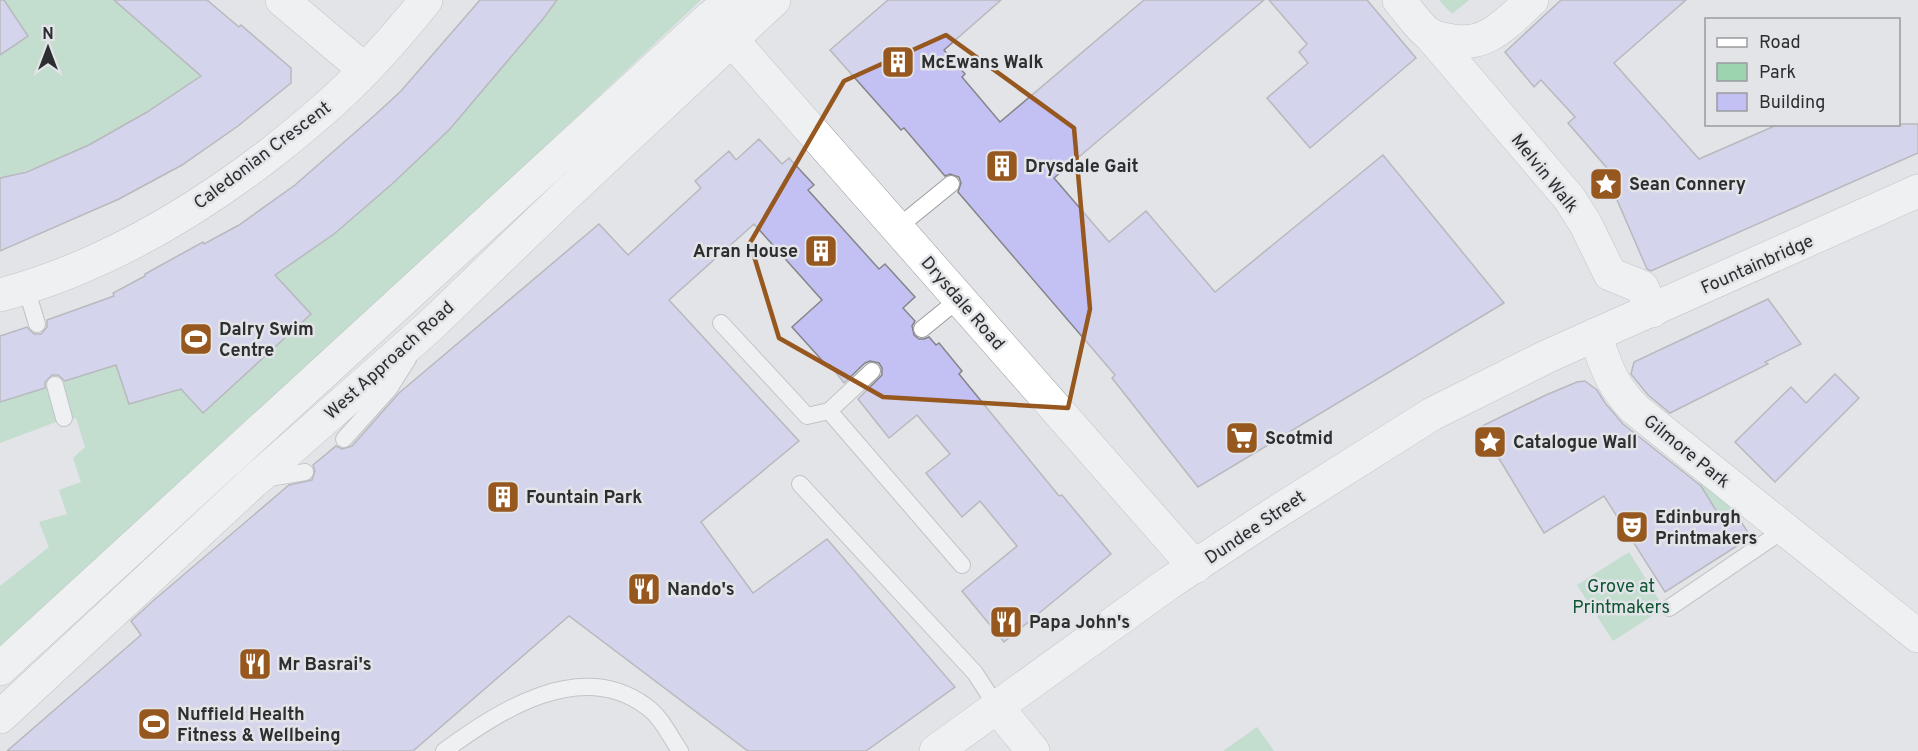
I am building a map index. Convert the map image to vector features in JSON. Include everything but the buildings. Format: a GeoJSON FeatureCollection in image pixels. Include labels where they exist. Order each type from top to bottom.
{"type":"FeatureCollection","features":[{"type":"Feature","properties":{"kind":"street"},"geometry":{"type":"LineString","coordinates":[[282,0],[365,70]]}},
{"type":"Feature","properties":{"kind":"street","name":"Caledonian Crescent"},"geometry":{"type":"LineString","coordinates":[[13,292],[81,267],[118,250],[200,204],[240,176],[305,126],[365,70],[426,0]]}},
{"type":"Feature","properties":{"kind":"street","name":"West Approach Road"},"geometry":{"type":"LineString","coordinates":[[0,669],[711,17],[733,0]]}},
{"type":"Feature","properties":{"kind":"street","name":"West Approach Road"},"geometry":{"type":"LineString","coordinates":[[0,717],[253,482],[430,326],[774,0]]}},
{"type":"Feature","properties":{"kind":"street","name":"Melvin Walk"},"geometry":{"type":"LineString","coordinates":[[1399,0],[1569,198],[1585,223],[1610,274],[1642,287],[1652,311]]}},
{"type":"Feature","properties":{"kind":"street"},"geometry":{"type":"LineString","coordinates":[[1429,34],[1455,42],[1474,42],[1493,34],[1526,5]]}},
{"type":"Feature","properties":{"kind":"street","name":"Drysdale Road"},"geometry":{"type":"LineString","coordinates":[[732,40],[1195,567]]}},
{"type":"Feature","properties":{"kind":"street","name":"Fountainbridge"},"geometry":{"type":"LineString","coordinates":[[1595,335],[1918,191]]}},
{"type":"Feature","properties":{"kind":"street","name":"Dundee Street"},"geometry":{"type":"LineString","coordinates":[[936,751],[1169,583],[1432,414],[1518,370],[1595,335]]}},
{"type":"Feature","properties":{"kind":"street","name":"Gilmore Park"},"geometry":{"type":"LineString","coordinates":[[1595,335],[1609,374],[1627,400],[1918,636]]}},
{"type":"Feature","properties":{"kind":"street"},"geometry":{"type":"LineString","coordinates":[[997,706],[1033,751]]}},
{"type":"Feature","properties":{"kind":"lane"},"geometry":{"type":"LineString","coordinates":[[897,228],[951,184]]}},
{"type":"Feature","properties":{"kind":"lane"},"geometry":{"type":"LineString","coordinates":[[13,292],[37,324]]}},
{"type":"Feature","properties":{"kind":"lane"},"geometry":{"type":"LineString","coordinates":[[922,329],[959,299]]}},
{"type":"Feature","properties":{"kind":"lane"},"geometry":{"type":"LineString","coordinates":[[721,323],[807,416],[829,411],[872,371]]}},
{"type":"Feature","properties":{"kind":"lane"},"geometry":{"type":"LineString","coordinates":[[344,439],[389,389],[430,326]]}},
{"type":"Feature","properties":{"kind":"lane"},"geometry":{"type":"LineString","coordinates":[[55,385],[64,418]]}},
{"type":"Feature","properties":{"kind":"lane"},"geometry":{"type":"LineString","coordinates":[[829,411],[962,565]]}},
{"type":"Feature","properties":{"kind":"lane"},"geometry":{"type":"LineString","coordinates":[[253,482],[305,472]]}},
{"type":"Feature","properties":{"kind":"lane"},"geometry":{"type":"LineString","coordinates":[[800,484],[975,673],[997,706]]}},
{"type":"Feature","properties":{"kind":"lane"},"geometry":{"type":"LineString","coordinates":[[1669,608],[1785,529]]}},
{"type":"Feature","properties":{"kind":"lane"},"geometry":{"type":"LineString","coordinates":[[444,751],[499,713],[525,700],[574,688],[599,688],[620,692],[634,698],[649,708],[680,751]]}},
{"type":"Feature","properties":{"kind":"highlighted area"},"geometry":{"type":"Polygon","coordinates":[[[946,35],[1074,128],[1090,309],[1068,408],[883,397],[779,338],[750,243],[844,81],[946,35]]]}},
{"type":"Feature","properties":{"kind":"green space"},"geometry":{"type":"Polygon","coordinates":[[[4,0],[114,0],[202,75],[130,122],[80,149],[54,161],[0,178],[0,55],[28,36],[4,0]]]}},
{"type":"Feature","properties":{"kind":"green space"},"geometry":{"type":"Polygon","coordinates":[[[557,0],[701,0],[384,298],[241,425],[0,648],[0,586],[49,547],[39,522],[67,514],[59,490],[81,482],[73,458],[85,447],[76,418],[73,419],[72,416],[0,443],[0,402],[116,365],[152,396],[157,397],[181,389],[203,413],[311,314],[275,275],[333,234],[392,184],[449,130],[557,0]]]}},
{"type":"Feature","properties":{"kind":"green space"},"geometry":{"type":"Polygon","coordinates":[[[1439,0],[1469,0],[1452,14],[1439,0]]]}},
{"type":"Feature","properties":{"kind":"green space"},"geometry":{"type":"Polygon","coordinates":[[[1698,481],[1732,508],[1738,517],[1725,525],[1698,481]]]}},
{"type":"Feature","properties":{"kind":"green space","name":"Grove at Printmakers"},"geometry":{"type":"Polygon","coordinates":[[[1629,552],[1664,608],[1613,641],[1577,585],[1629,552]]]}},
{"type":"Feature","properties":{"kind":"green space"},"geometry":{"type":"Polygon","coordinates":[[[1257,727],[1274,751],[1223,751],[1257,727]]]}},
{"type":"Feature","properties":{"kind":"place","name":"McEwans Walk"},"geometry":{"type":"Point","coordinates":[898,62]}},
{"type":"Feature","properties":{"kind":"place","name":"Drysdale Gait"},"geometry":{"type":"Point","coordinates":[1002,166]}},
{"type":"Feature","properties":{"kind":"place","name":"Sean Connery"},"geometry":{"type":"Point","coordinates":[1606,184]}},
{"type":"Feature","properties":{"kind":"place","name":"Arran House"},"geometry":{"type":"Point","coordinates":[821,251]}},
{"type":"Feature","properties":{"kind":"place","name":"Dalry Swim Centre"},"geometry":{"type":"Point","coordinates":[196,339]}},
{"type":"Feature","properties":{"kind":"place","name":"Scotmid"},"geometry":{"type":"Point","coordinates":[1242,438]}},
{"type":"Feature","properties":{"kind":"place","name":"Catalogue Wall"},"geometry":{"type":"Point","coordinates":[1490,442]}},
{"type":"Feature","properties":{"kind":"place","name":"Fountain Park"},"geometry":{"type":"Point","coordinates":[503,497]}},
{"type":"Feature","properties":{"kind":"place","name":"Edinburgh Printmakers"},"geometry":{"type":"Point","coordinates":[1632,527]}},
{"type":"Feature","properties":{"kind":"place","name":"Nando's"},"geometry":{"type":"Point","coordinates":[644,589]}},
{"type":"Feature","properties":{"kind":"place","name":"Papa John's"},"geometry":{"type":"Point","coordinates":[1006,622]}},
{"type":"Feature","properties":{"kind":"place","name":"Mr Basrai's"},"geometry":{"type":"Point","coordinates":[255,664]}},
{"type":"Feature","properties":{"kind":"place","name":"Nuffield Health Fitness & Wellbeing"},"geometry":{"type":"Point","coordinates":[154,724]}}]}
